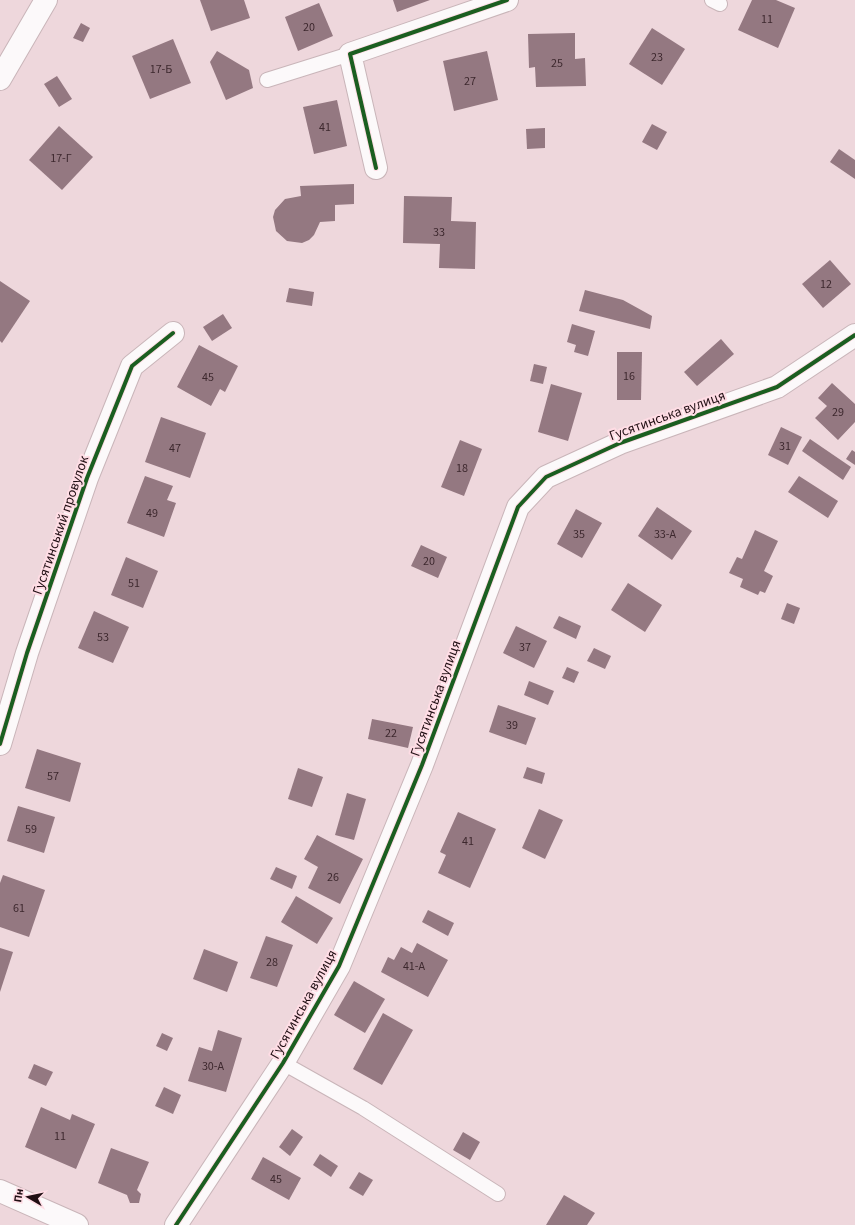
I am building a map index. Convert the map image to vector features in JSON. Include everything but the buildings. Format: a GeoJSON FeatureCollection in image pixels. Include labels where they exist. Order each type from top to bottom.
{"type":"FeatureCollection","features":[{"type":"Feature","properties":{"kind":"street"},"geometry":{"type":"LineString","coordinates":[[0,79],[46,0]]}},
{"type":"Feature","properties":{"kind":"street"},"geometry":{"type":"LineString","coordinates":[[376,168],[350,54],[506,0]]}},
{"type":"Feature","properties":{"kind":"street","name":"Гусятинський провулок"},"geometry":{"type":"LineString","coordinates":[[0,744],[27,653],[87,478],[132,366],[173,332]]}},
{"type":"Feature","properties":{"kind":"street","name":"Гусятинська вулиця"},"geometry":{"type":"LineString","coordinates":[[176,1225],[283,1063],[339,966],[422,765],[518,507],[546,477],[620,442],[777,387],[855,334]]}},
{"type":"Feature","properties":{"kind":"street"},"geometry":{"type":"LineString","coordinates":[[0,1191],[77,1225]]}},
{"type":"Feature","properties":{"kind":"lane"},"geometry":{"type":"LineString","coordinates":[[268,80],[350,54]]}},
{"type":"Feature","properties":{"kind":"lane"},"geometry":{"type":"LineString","coordinates":[[283,1063],[363,1108],[498,1194]]}},
{"type":"Feature","properties":{"kind":"cycle path"},"geometry":{"type":"LineString","coordinates":[[376,168],[350,54],[507,0]]}},
{"type":"Feature","properties":{"kind":"cycle path"},"geometry":{"type":"LineString","coordinates":[[0,744],[27,653],[87,478],[132,366],[173,333]]}},
{"type":"Feature","properties":{"kind":"cycle path"},"geometry":{"type":"LineString","coordinates":[[176,1225],[283,1063],[339,966],[422,765],[518,507],[546,477],[620,443],[777,387],[855,335]]}}]}
